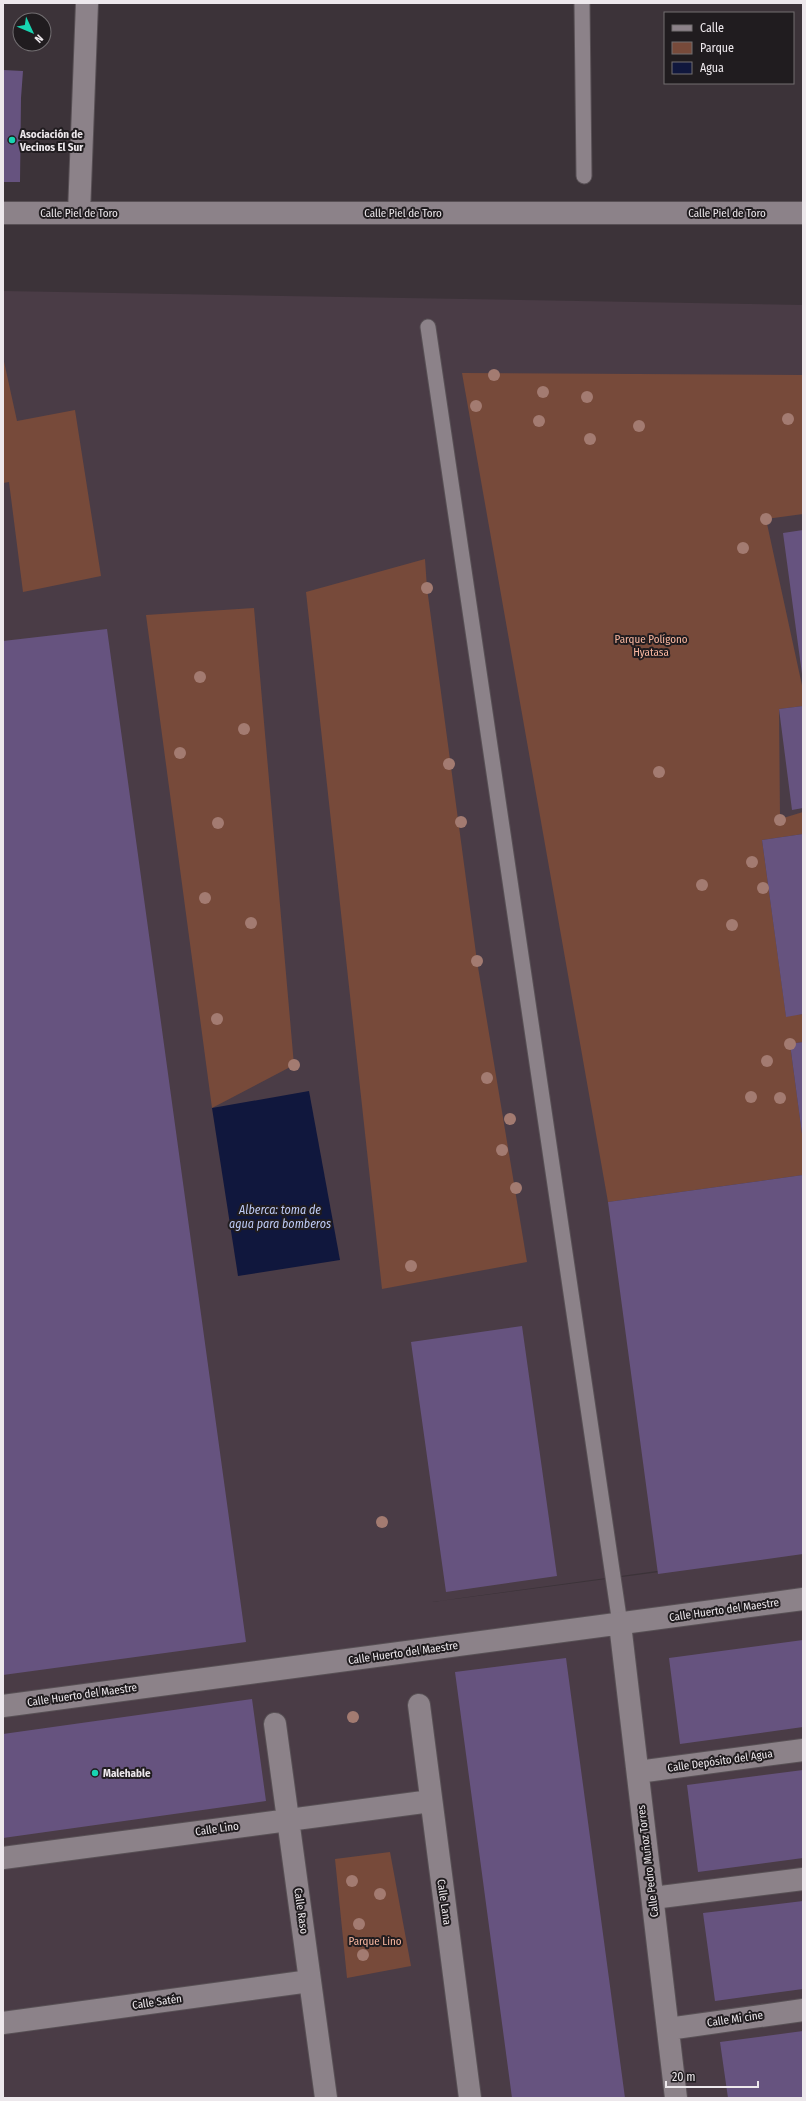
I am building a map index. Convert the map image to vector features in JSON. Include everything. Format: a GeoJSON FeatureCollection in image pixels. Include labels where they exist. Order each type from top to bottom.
{"type":"FeatureCollection","features":[{"type":"Feature","properties":{"kind":"street"},"geometry":{"type":"LineString","coordinates":[[79,213],[87,3]]}},
{"type":"Feature","properties":{"kind":"street","name":"Calle Piel de Toro"},"geometry":{"type":"LineString","coordinates":[[3,214],[803,213]]}},
{"type":"Feature","properties":{"kind":"street","name":"Calle Huerto del Maestre"},"geometry":{"type":"LineString","coordinates":[[3,1706],[803,1599]]}},
{"type":"Feature","properties":{"kind":"street","name":"Calle Pedro Muñoz Torres"},"geometry":{"type":"LineString","coordinates":[[620,1624],[676,2098]]}},
{"type":"Feature","properties":{"kind":"street","name":"Calle Lana"},"geometry":{"type":"LineString","coordinates":[[419,1706],[470,2098]]}},
{"type":"Feature","properties":{"kind":"street","name":"Calle Raso"},"geometry":{"type":"LineString","coordinates":[[275,1724],[326,2098]]}},
{"type":"Feature","properties":{"kind":"street","name":"Calle Depósito del Agua"},"geometry":{"type":"LineString","coordinates":[[638,1772],[803,1750]]}},
{"type":"Feature","properties":{"kind":"street","name":"Calle Lino"},"geometry":{"type":"LineString","coordinates":[[3,1858],[431,1801]]}},
{"type":"Feature","properties":{"kind":"street"},"geometry":{"type":"LineString","coordinates":[[652,1898],[803,1879]]}},
{"type":"Feature","properties":{"kind":"street","name":"Calle Satén"},"geometry":{"type":"LineString","coordinates":[[3,2023],[310,1981]]}},
{"type":"Feature","properties":{"kind":"street","name":"Calle Mi cine"},"geometry":{"type":"LineString","coordinates":[[668,2029],[803,2010]]}},
{"type":"Feature","properties":{"kind":"lane"},"geometry":{"type":"LineString","coordinates":[[582,3],[584,176]]}},
{"type":"Feature","properties":{"kind":"lane"},"geometry":{"type":"LineString","coordinates":[[428,327],[620,1624]]}},
{"type":"Feature","properties":{"kind":"shaded area"},"geometry":{"type":"Polygon","coordinates":[[[3,291],[803,305],[803,1551],[432,1602],[803,1553],[803,2098],[3,2098],[3,291]]]}},
{"type":"Feature","properties":{"kind":"green space"},"geometry":{"type":"Polygon","coordinates":[[[3,357],[17,421],[75,410],[101,576],[23,592],[9,482],[3,483],[3,357]]]}},
{"type":"Feature","properties":{"kind":"green space","name":"Parque Polígono Hyatasa"},"geometry":{"type":"Polygon","coordinates":[[[462,373],[803,375],[803,514],[766,519],[803,690],[803,706],[779,709],[780,819],[803,812],[803,834],[762,840],[786,1016],[803,1014],[803,1042],[790,1044],[803,1141],[803,1175],[608,1202],[462,373]]]}},
{"type":"Feature","properties":{"kind":"green space"},"geometry":{"type":"Polygon","coordinates":[[[425,559],[427,588],[477,961],[527,1262],[382,1289],[306,592],[425,559]]]}},
{"type":"Feature","properties":{"kind":"green space"},"geometry":{"type":"Polygon","coordinates":[[[254,608],[294,1065],[212,1108],[146,615],[254,608]]]}},
{"type":"Feature","properties":{"kind":"green space","name":"Parque Lino"},"geometry":{"type":"Polygon","coordinates":[[[390,1852],[411,1966],[347,1978],[335,1859],[390,1852]]]}},
{"type":"Feature","properties":{"kind":"water","name":"Alberca: toma de agua para bomberos"},"geometry":{"type":"Polygon","coordinates":[[[309,1091],[340,1260],[238,1276],[212,1108],[309,1091]]]}},
{"type":"Feature","properties":{"kind":"building","name":"Asociación de Vecinos El Sur"},"geometry":{"type":"Polygon","coordinates":[[[3,70],[23,71],[21,98],[20,182],[3,182],[3,70]]]}},
{"type":"Feature","properties":{"kind":"building"},"geometry":{"type":"Polygon","coordinates":[[[803,530],[803,674],[802,674],[783,533],[803,530]]]}},
{"type":"Feature","properties":{"kind":"building"},"geometry":{"type":"Polygon","coordinates":[[[107,629],[246,1642],[3,1675],[3,641],[107,629]]]}},
{"type":"Feature","properties":{"kind":"building"},"geometry":{"type":"Polygon","coordinates":[[[803,706],[803,808],[792,810],[779,709],[803,706]]]}},
{"type":"Feature","properties":{"kind":"building"},"geometry":{"type":"Polygon","coordinates":[[[803,834],[803,1014],[786,1017],[762,840],[803,834]]]}},
{"type":"Feature","properties":{"kind":"building"},"geometry":{"type":"Polygon","coordinates":[[[803,1042],[803,1134],[802,1134],[790,1044],[803,1042]]]}},
{"type":"Feature","properties":{"kind":"building"},"geometry":{"type":"Polygon","coordinates":[[[803,1175],[803,1554],[658,1574],[608,1202],[803,1175]]]}},
{"type":"Feature","properties":{"kind":"building"},"geometry":{"type":"Polygon","coordinates":[[[522,1326],[557,1576],[446,1592],[411,1342],[522,1326]]]}},
{"type":"Feature","properties":{"kind":"building"},"geometry":{"type":"Polygon","coordinates":[[[803,1640],[803,1727],[680,1744],[669,1658],[803,1640]]]}},
{"type":"Feature","properties":{"kind":"building"},"geometry":{"type":"Polygon","coordinates":[[[566,1658],[625,2098],[512,2098],[455,1672],[566,1658]]]}},
{"type":"Feature","properties":{"kind":"building"},"geometry":{"type":"Polygon","coordinates":[[[252,1699],[266,1801],[3,1838],[3,1734],[252,1699]]]}},
{"type":"Feature","properties":{"kind":"building"},"geometry":{"type":"Polygon","coordinates":[[[803,1770],[803,1858],[698,1872],[687,1785],[803,1770]]]}},
{"type":"Feature","properties":{"kind":"building"},"geometry":{"type":"Polygon","coordinates":[[[803,1901],[803,1989],[715,2001],[703,1913],[803,1901]]]}},
{"type":"Feature","properties":{"kind":"building"},"geometry":{"type":"Polygon","coordinates":[[[803,2031],[803,2098],[728,2098],[720,2042],[803,2031]]]}},
{"type":"Feature","properties":{"kind":"place","name":"Asociación de Vecinos El Sur"},"geometry":{"type":"Point","coordinates":[12,140]}},
{"type":"Feature","properties":{"kind":"place","name":"Malehable"},"geometry":{"type":"Point","coordinates":[95,1773]}}]}
